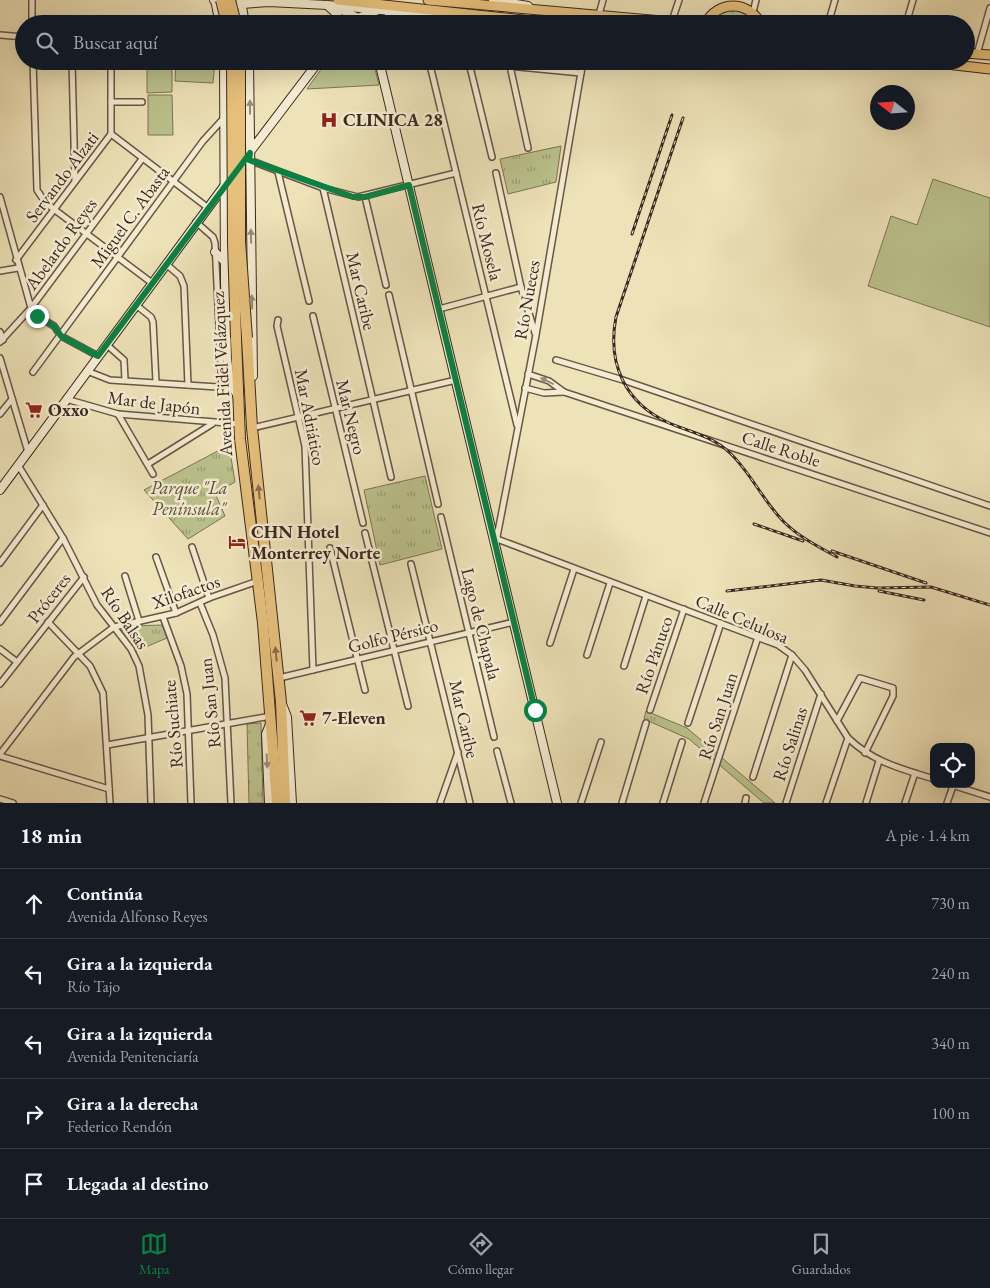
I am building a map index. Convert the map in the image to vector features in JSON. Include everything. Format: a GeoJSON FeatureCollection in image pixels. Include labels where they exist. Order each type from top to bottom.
{"type":"FeatureCollection","features":[{"type":"Feature","properties":{"kind":"highway"},"geometry":{"type":"LineString","coordinates":[[216,0],[223,15]]}},
{"type":"Feature","properties":{"kind":"highway"},"geometry":{"type":"LineString","coordinates":[[230,0],[234,15]]}},
{"type":"Feature","properties":{"kind":"highway","name":"Avenida Fidel Velázquez"},"geometry":{"type":"LineString","coordinates":[[232,70],[232,243],[241,338],[250,390],[252,428],[281,702],[277,803]]}},
{"type":"Feature","properties":{"kind":"highway","name":"Avenida Fidel Velázquez"},"geometry":{"type":"LineString","coordinates":[[240,70],[241,338],[235,393],[258,582],[271,718],[285,803]]}},
{"type":"Feature","properties":{"kind":"main road"},"geometry":{"type":"LineString","coordinates":[[428,0],[495,3],[545,10],[609,15]]}},
{"type":"Feature","properties":{"kind":"main road"},"geometry":{"type":"LineString","coordinates":[[332,3],[485,15]]}},
{"type":"Feature","properties":{"kind":"main road"},"geometry":{"type":"LineString","coordinates":[[712,15],[716,9],[725,6],[740,6],[753,12],[755,15]]}},
{"type":"Feature","properties":{"kind":"main road"},"geometry":{"type":"LineString","coordinates":[[977,54],[990,55]]}},
{"type":"Feature","properties":{"kind":"main road"},"geometry":{"type":"LineString","coordinates":[[975,66],[990,68]]}},
{"type":"Feature","properties":{"kind":"street"},"geometry":{"type":"LineString","coordinates":[[32,0],[32,15]]}},
{"type":"Feature","properties":{"kind":"street"},"geometry":{"type":"LineString","coordinates":[[216,0],[228,6],[242,2],[267,1],[332,3],[427,15]]}},
{"type":"Feature","properties":{"kind":"street"},"geometry":{"type":"LineString","coordinates":[[216,0],[218,15]]}},
{"type":"Feature","properties":{"kind":"street"},"geometry":{"type":"LineString","coordinates":[[598,14],[603,0]]}},
{"type":"Feature","properties":{"kind":"street"},"geometry":{"type":"LineString","coordinates":[[674,15],[679,0]]}},
{"type":"Feature","properties":{"kind":"street"},"geometry":{"type":"LineString","coordinates":[[753,12],[756,0]]}},
{"type":"Feature","properties":{"kind":"street"},"geometry":{"type":"LineString","coordinates":[[831,15],[835,0]]}},
{"type":"Feature","properties":{"kind":"street"},"geometry":{"type":"LineString","coordinates":[[909,15],[913,0]]}},
{"type":"Feature","properties":{"kind":"street"},"geometry":{"type":"LineString","coordinates":[[242,2],[244,15]]}},
{"type":"Feature","properties":{"kind":"street"},"geometry":{"type":"LineString","coordinates":[[332,3],[351,15]]}},
{"type":"Feature","properties":{"kind":"street"},"geometry":{"type":"LineString","coordinates":[[332,3],[337,15]]}},
{"type":"Feature","properties":{"kind":"street"},"geometry":{"type":"LineString","coordinates":[[977,54],[990,8]]}},
{"type":"Feature","properties":{"kind":"street"},"geometry":{"type":"LineString","coordinates":[[371,15],[380,10]]}},
{"type":"Feature","properties":{"kind":"street"},"geometry":{"type":"LineString","coordinates":[[391,15],[395,12]]}},
{"type":"Feature","properties":{"kind":"street"},"geometry":{"type":"LineString","coordinates":[[0,35],[15,36]]}},
{"type":"Feature","properties":{"kind":"street"},"geometry":{"type":"LineString","coordinates":[[33,70],[37,190],[45,202],[152,283]]}},
{"type":"Feature","properties":{"kind":"street"},"geometry":{"type":"LineString","coordinates":[[72,70],[75,181]]}},
{"type":"Feature","properties":{"kind":"street"},"geometry":{"type":"LineString","coordinates":[[111,70],[112,134],[207,207]]}},
{"type":"Feature","properties":{"kind":"street"},"geometry":{"type":"LineString","coordinates":[[224,70],[227,359],[235,393]]}},
{"type":"Feature","properties":{"kind":"street"},"geometry":{"type":"LineString","coordinates":[[249,70],[254,362],[250,390]]}},
{"type":"Feature","properties":{"kind":"street"},"geometry":{"type":"LineString","coordinates":[[1,485],[28,452],[207,207],[312,70]]}},
{"type":"Feature","properties":{"kind":"street"},"geometry":{"type":"LineString","coordinates":[[380,70],[496,541],[556,800],[563,803]]}},
{"type":"Feature","properties":{"kind":"street","name":"Río Mosela"},"geometry":{"type":"LineString","coordinates":[[431,70],[518,429]]}},
{"type":"Feature","properties":{"kind":"street"},"geometry":{"type":"LineString","coordinates":[[471,70],[492,157]]}},
{"type":"Feature","properties":{"kind":"street"},"geometry":{"type":"LineString","coordinates":[[511,70],[528,148]]}},
{"type":"Feature","properties":{"kind":"street"},"geometry":{"type":"LineString","coordinates":[[551,70],[581,73]]}},
{"type":"Feature","properties":{"kind":"street","name":"Río Nueces"},"geometry":{"type":"LineString","coordinates":[[496,541],[536,335],[582,70]]}},
{"type":"Feature","properties":{"kind":"street"},"geometry":{"type":"LineString","coordinates":[[111,102],[142,102]]}},
{"type":"Feature","properties":{"kind":"street","name":"Miguel C. Abasta"},"geometry":{"type":"LineString","coordinates":[[33,372],[203,141],[224,117]]}},
{"type":"Feature","properties":{"kind":"street","name":"Servando Alzati"},"geometry":{"type":"LineString","coordinates":[[16,260],[112,134]]}},
{"type":"Feature","properties":{"kind":"street"},"geometry":{"type":"LineString","coordinates":[[225,150],[232,154],[249,153],[278,172],[353,197],[365,197],[456,173]]}},
{"type":"Feature","properties":{"kind":"street","name":"Abelardo Reyes"},"geometry":{"type":"LineString","coordinates":[[1,341],[31,308],[142,158]]}},
{"type":"Feature","properties":{"kind":"street"},"geometry":{"type":"LineString","coordinates":[[278,172],[309,301]]}},
{"type":"Feature","properties":{"kind":"street"},"geometry":{"type":"LineString","coordinates":[[496,173],[521,287],[536,335]]}},
{"type":"Feature","properties":{"kind":"street"},"geometry":{"type":"LineString","coordinates":[[225,199],[228,193],[237,187],[244,187],[250,191]]}},
{"type":"Feature","properties":{"kind":"street","name":"Mar Caribe"},"geometry":{"type":"LineString","coordinates":[[323,188],[391,478]]}},
{"type":"Feature","properties":{"kind":"street"},"geometry":{"type":"LineString","coordinates":[[0,197],[18,268],[31,308],[37,316],[54,326],[61,336],[98,356]]}},
{"type":"Feature","properties":{"kind":"street"},"geometry":{"type":"LineString","coordinates":[[365,197],[386,285]]}},
{"type":"Feature","properties":{"kind":"street"},"geometry":{"type":"LineString","coordinates":[[196,222],[214,238],[222,388]]}},
{"type":"Feature","properties":{"kind":"street"},"geometry":{"type":"LineString","coordinates":[[216,252],[225,262]]}},
{"type":"Feature","properties":{"kind":"street"},"geometry":{"type":"LineString","coordinates":[[166,264],[180,276],[184,286],[188,385]]}},
{"type":"Feature","properties":{"kind":"street"},"geometry":{"type":"LineString","coordinates":[[0,272],[18,268]]}},
{"type":"Feature","properties":{"kind":"street"},"geometry":{"type":"LineString","coordinates":[[439,310],[521,287]]}},
{"type":"Feature","properties":{"kind":"street"},"geometry":{"type":"LineString","coordinates":[[389,295],[438,504]]}},
{"type":"Feature","properties":{"kind":"street"},"geometry":{"type":"LineString","coordinates":[[136,305],[151,317],[153,322],[156,382]]}},
{"type":"Feature","properties":{"kind":"street","name":"Mar Negro"},"geometry":{"type":"LineString","coordinates":[[313,316],[363,524]]}},
{"type":"Feature","properties":{"kind":"street","name":"Mar Adriático"},"geometry":{"type":"LineString","coordinates":[[278,320],[277,326],[299,418],[307,477],[313,670]]}},
{"type":"Feature","properties":{"kind":"street"},"geometry":{"type":"LineString","coordinates":[[0,332],[1,341]]}},
{"type":"Feature","properties":{"kind":"street"},"geometry":{"type":"LineString","coordinates":[[107,345],[124,360],[125,380]]}},
{"type":"Feature","properties":{"kind":"street"},"geometry":{"type":"LineString","coordinates":[[0,358],[28,452]]}},
{"type":"Feature","properties":{"kind":"street"},"geometry":{"type":"LineString","coordinates":[[556,360],[623,380],[990,506]]}},
{"type":"Feature","properties":{"kind":"street"},"geometry":{"type":"LineString","coordinates":[[87,371],[105,379],[222,388],[235,393]]}},
{"type":"Feature","properties":{"kind":"street","name":"Calle Roble"},"geometry":{"type":"LineString","coordinates":[[528,374],[549,381],[564,392],[990,533]]}},
{"type":"Feature","properties":{"kind":"street"},"geometry":{"type":"LineString","coordinates":[[252,428],[456,380]]}},
{"type":"Feature","properties":{"kind":"street","name":"Calle Roble"},"geometry":{"type":"LineString","coordinates":[[525,388],[544,393],[564,392]]}},
{"type":"Feature","properties":{"kind":"street"},"geometry":{"type":"LineString","coordinates":[[0,414],[12,399]]}},
{"type":"Feature","properties":{"kind":"street","name":"Mar de Japón"},"geometry":{"type":"LineString","coordinates":[[66,400],[118,414],[212,424],[239,424]]}},
{"type":"Feature","properties":{"kind":"street"},"geometry":{"type":"LineString","coordinates":[[118,414],[153,474]]}},
{"type":"Feature","properties":{"kind":"street"},"geometry":{"type":"LineString","coordinates":[[148,464],[212,424]]}},
{"type":"Feature","properties":{"kind":"street","name":"Río Balsas"},"geometry":{"type":"LineString","coordinates":[[18,465],[63,538],[84,577],[91,595],[131,649],[139,666],[146,693],[151,803]]}},
{"type":"Feature","properties":{"kind":"street"},"geometry":{"type":"LineString","coordinates":[[0,563],[43,505]]}},
{"type":"Feature","properties":{"kind":"street","name":"Lago de Chapala"},"geometry":{"type":"LineString","coordinates":[[441,517],[494,737]]}},
{"type":"Feature","properties":{"kind":"street"},"geometry":{"type":"LineString","coordinates":[[365,533],[408,706]]}},
{"type":"Feature","properties":{"kind":"street"},"geometry":{"type":"LineString","coordinates":[[0,622],[63,538]]}},
{"type":"Feature","properties":{"kind":"street","name":"Calle Celulosa"},"geometry":{"type":"LineString","coordinates":[[496,541],[778,645],[792,655],[821,694],[848,738],[865,753],[879,762],[930,778]]}},
{"type":"Feature","properties":{"kind":"street"},"geometry":{"type":"LineString","coordinates":[[192,547],[209,598]]}},
{"type":"Feature","properties":{"kind":"street"},"geometry":{"type":"LineString","coordinates":[[330,548],[365,690]]}},
{"type":"Feature","properties":{"kind":"street"},"geometry":{"type":"LineString","coordinates":[[156,557],[176,613]]}},
{"type":"Feature","properties":{"kind":"street","name":"Mar Caribe"},"geometry":{"type":"LineString","coordinates":[[411,564],[470,803]]}},
{"type":"Feature","properties":{"kind":"street"},"geometry":{"type":"LineString","coordinates":[[550,643],[574,569]]}},
{"type":"Feature","properties":{"kind":"street"},"geometry":{"type":"LineString","coordinates":[[125,576],[139,621]]}},
{"type":"Feature","properties":{"kind":"street","name":"Próceres"},"geometry":{"type":"LineString","coordinates":[[0,684],[84,577]]}},
{"type":"Feature","properties":{"kind":"street","name":"Xilofactos"},"geometry":{"type":"LineString","coordinates":[[0,755],[78,653],[114,627],[176,613],[209,598],[258,582]]}},
{"type":"Feature","properties":{"kind":"street"},"geometry":{"type":"LineString","coordinates":[[587,656],[610,583]]}},
{"type":"Feature","properties":{"kind":"street"},"geometry":{"type":"LineString","coordinates":[[624,666],[646,596]]}},
{"type":"Feature","properties":{"kind":"street","name":"Río San Juan"},"geometry":{"type":"LineString","coordinates":[[200,603],[223,666],[232,803]]}},
{"type":"Feature","properties":{"kind":"street","name":"Río Pánuco"},"geometry":{"type":"LineString","coordinates":[[650,710],[684,609]]}},
{"type":"Feature","properties":{"kind":"street","name":"Río Suchiate"},"geometry":{"type":"LineString","coordinates":[[163,617],[184,678],[189,732],[191,803]]}},
{"type":"Feature","properties":{"kind":"street"},"geometry":{"type":"LineString","coordinates":[[48,622],[90,666],[103,693],[110,803]]}},
{"type":"Feature","properties":{"kind":"street","name":"Golfo Pérsico"},"geometry":{"type":"LineString","coordinates":[[278,678],[514,622]]}},
{"type":"Feature","properties":{"kind":"street"},"geometry":{"type":"LineString","coordinates":[[688,724],[721,623]]}},
{"type":"Feature","properties":{"kind":"street","name":"Río San Juan"},"geometry":{"type":"LineString","coordinates":[[704,803],[758,637]]}},
{"type":"Feature","properties":{"kind":"street"},"geometry":{"type":"LineString","coordinates":[[0,649],[17,662]]}},
{"type":"Feature","properties":{"kind":"street"},"geometry":{"type":"LineString","coordinates":[[753,777],[792,655]]}},
{"type":"Feature","properties":{"kind":"street"},"geometry":{"type":"LineString","coordinates":[[837,722],[860,678],[891,686],[894,690],[865,753]]}},
{"type":"Feature","properties":{"kind":"street","name":"Río Salinas"},"geometry":{"type":"LineString","coordinates":[[786,803],[821,694]]}},
{"type":"Feature","properties":{"kind":"street"},"geometry":{"type":"LineString","coordinates":[[281,702],[287,717],[292,803]]}},
{"type":"Feature","properties":{"kind":"street"},"geometry":{"type":"LineString","coordinates":[[107,744],[149,739],[271,718],[266,734],[268,803]]}},
{"type":"Feature","properties":{"kind":"street"},"geometry":{"type":"LineString","coordinates":[[622,803],[646,723]]}},
{"type":"Feature","properties":{"kind":"street"},"geometry":{"type":"LineString","coordinates":[[826,803],[848,738]]}},
{"type":"Feature","properties":{"kind":"street"},"geometry":{"type":"LineString","coordinates":[[582,803],[601,742]]}},
{"type":"Feature","properties":{"kind":"street"},"geometry":{"type":"LineString","coordinates":[[663,803],[682,742]]}},
{"type":"Feature","properties":{"kind":"street"},"geometry":{"type":"LineString","coordinates":[[497,751],[511,803]]}},
{"type":"Feature","properties":{"kind":"street"},"geometry":{"type":"LineString","coordinates":[[440,803],[458,752]]}},
{"type":"Feature","properties":{"kind":"street"},"geometry":{"type":"LineString","coordinates":[[0,755],[109,789]]}},
{"type":"Feature","properties":{"kind":"street"},"geometry":{"type":"LineString","coordinates":[[866,803],[879,762]]}},
{"type":"Feature","properties":{"kind":"street"},"geometry":{"type":"LineString","coordinates":[[906,803],[914,773]]}},
{"type":"Feature","properties":{"kind":"street"},"geometry":{"type":"LineString","coordinates":[[947,803],[950,788]]}},
{"type":"Feature","properties":{"kind":"street"},"geometry":{"type":"LineString","coordinates":[[961,788],[990,797],[987,803]]}},
{"type":"Feature","properties":{"kind":"street"},"geometry":{"type":"LineString","coordinates":[[0,799],[13,803]]}},
{"type":"Feature","properties":{"kind":"green space"},"geometry":{"type":"Polygon","coordinates":[[[724,9],[742,10],[747,15],[716,15],[724,9]]]}},
{"type":"Feature","properties":{"kind":"green space"},"geometry":{"type":"Polygon","coordinates":[[[147,70],[172,70],[172,92],[147,93],[147,70]]]}},
{"type":"Feature","properties":{"kind":"green space"},"geometry":{"type":"Polygon","coordinates":[[[176,70],[214,70],[213,83],[175,81],[176,70]]]}},
{"type":"Feature","properties":{"kind":"green space"},"geometry":{"type":"Polygon","coordinates":[[[321,70],[375,70],[379,85],[307,89],[321,70]]]}},
{"type":"Feature","properties":{"kind":"green space"},"geometry":{"type":"Polygon","coordinates":[[[148,95],[172,95],[173,135],[148,135],[148,95]]]}},
{"type":"Feature","properties":{"kind":"green space"},"geometry":{"type":"Polygon","coordinates":[[[561,146],[556,182],[508,194],[500,159],[561,146]]]}},
{"type":"Feature","properties":{"kind":"green space"},"geometry":{"type":"Polygon","coordinates":[[[933,179],[990,198],[990,327],[868,286],[891,216],[917,225],[933,179]]]}},
{"type":"Feature","properties":{"kind":"green space","name":"Parque \"La Península\""},"geometry":{"type":"Polygon","coordinates":[[[229,445],[235,482],[215,493],[225,516],[188,539],[144,490],[229,445]]]}},
{"type":"Feature","properties":{"kind":"green space"},"geometry":{"type":"Polygon","coordinates":[[[425,476],[442,549],[380,565],[364,490],[425,476]]]}},
{"type":"Feature","properties":{"kind":"green space"},"geometry":{"type":"Polygon","coordinates":[[[162,625],[167,638],[134,652],[120,631],[131,626],[162,625]]]}},
{"type":"Feature","properties":{"kind":"green space"},"geometry":{"type":"Polygon","coordinates":[[[646,711],[687,728],[775,803],[764,803],[689,739],[644,719],[646,711]]]}},
{"type":"Feature","properties":{"kind":"green space"},"geometry":{"type":"Polygon","coordinates":[[[261,723],[263,803],[249,803],[247,724],[261,723]]]}},
{"type":"Feature","properties":{"kind":"railway"},"geometry":{"type":"LineString","coordinates":[[632,234],[672,115]]}},
{"type":"Feature","properties":{"kind":"railway"},"geometry":{"type":"LineString","coordinates":[[683,118],[616,317],[614,351],[617,366],[623,380],[641,405],[669,423],[708,438],[723,447],[751,478],[784,522],[803,537],[837,557]]}},
{"type":"Feature","properties":{"kind":"railway"},"geometry":{"type":"LineString","coordinates":[[754,524],[803,541]]}},
{"type":"Feature","properties":{"kind":"railway"},"geometry":{"type":"LineString","coordinates":[[832,551],[926,583]]}},
{"type":"Feature","properties":{"kind":"railway"},"geometry":{"type":"LineString","coordinates":[[727,591],[821,580],[877,588],[931,587],[990,605]]}},
{"type":"Feature","properties":{"kind":"railway"},"geometry":{"type":"LineString","coordinates":[[879,591],[924,600]]}},
{"type":"Feature","properties":{"kind":"place","name":"CLINICA 28"},"geometry":{"type":"Point","coordinates":[329,120]}},
{"type":"Feature","properties":{"kind":"place","name":"Oxxo"},"geometry":{"type":"Point","coordinates":[34,410]}},
{"type":"Feature","properties":{"kind":"place","name":"CHN Hotel Monterrey Norte"},"geometry":{"type":"Point","coordinates":[237,542]}},
{"type":"Feature","properties":{"kind":"place","name":"7-Eleven"},"geometry":{"type":"Point","coordinates":[308,718]}},
{"type":"Feature","properties":{"kind":"route"},"geometry":{"type":"LineString","coordinates":[[37,316],[54,326],[61,336],[98,356],[207,207],[250,153],[249,160],[278,172],[353,197],[365,197],[409,185],[535,710]]}}]}
